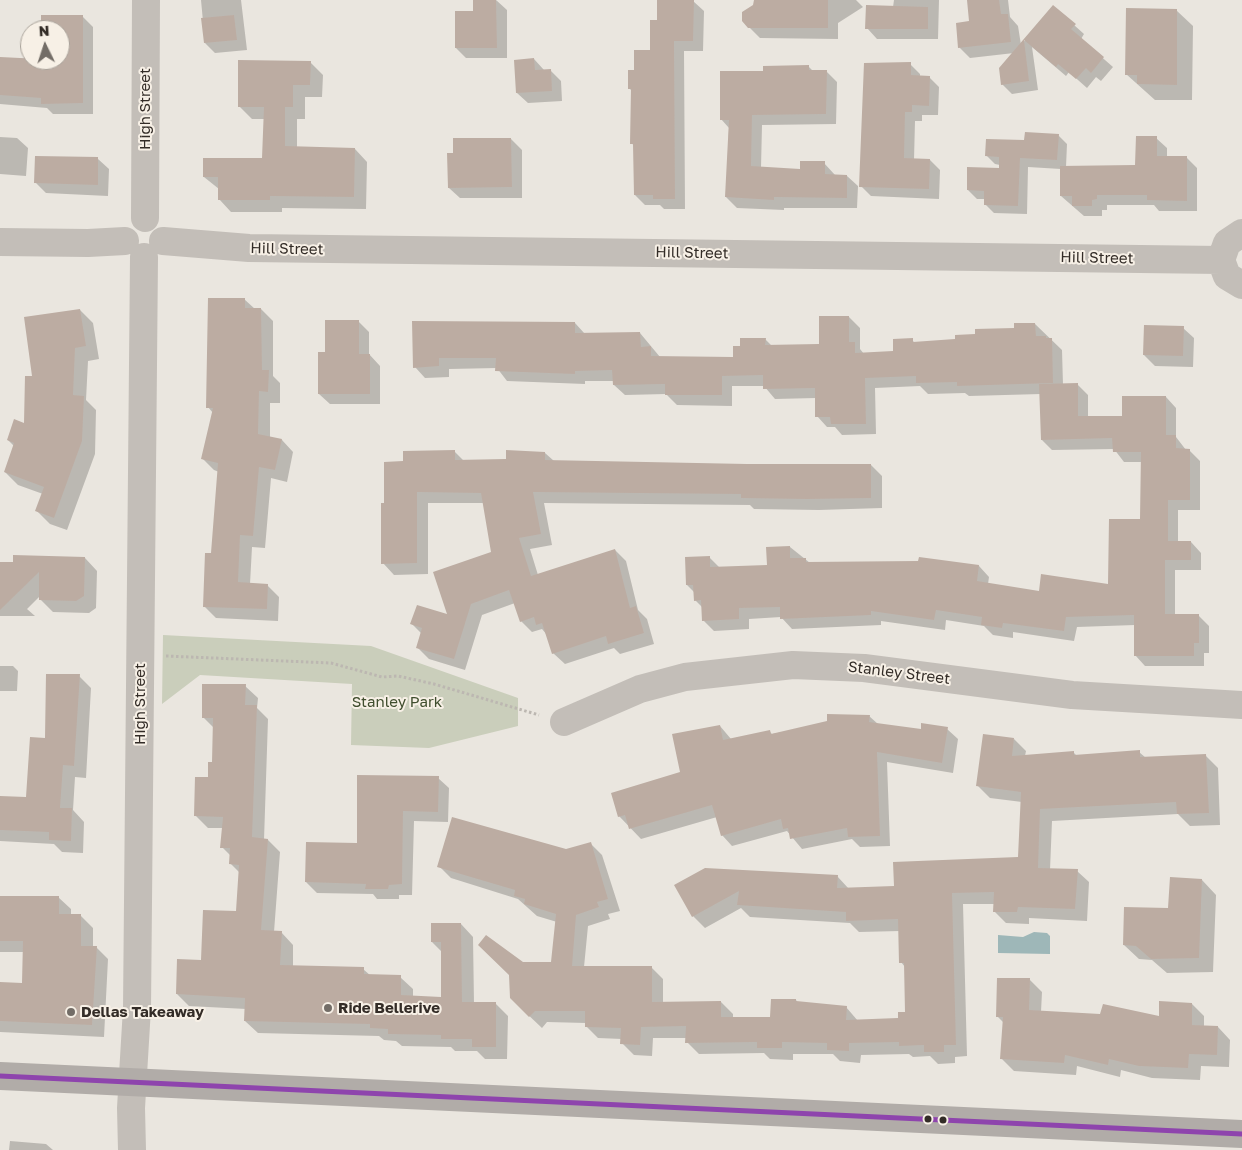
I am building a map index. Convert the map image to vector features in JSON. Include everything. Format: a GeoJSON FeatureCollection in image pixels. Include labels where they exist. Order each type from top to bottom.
{"type":"FeatureCollection","features":[{"type":"Feature","properties":{"kind":"main road"},"geometry":{"type":"LineString","coordinates":[[0,1076],[1242,1134]]}},
{"type":"Feature","properties":{"kind":"street","name":"High Street"},"geometry":{"type":"LineString","coordinates":[[132,1150],[131,1108],[137,1008],[144,246],[128,228],[138,219],[145,218],[146,0]]}},
{"type":"Feature","properties":{"kind":"street"},"geometry":{"type":"LineString","coordinates":[[1242,233],[1227,243],[1222,251],[1221,260],[1227,276],[1242,285]]}},
{"type":"Feature","properties":{"kind":"street","name":"Hill Street"},"geometry":{"type":"LineString","coordinates":[[0,242],[249,248],[1221,260]]}},
{"type":"Feature","properties":{"kind":"street","name":"Stanley Street"},"geometry":{"type":"LineString","coordinates":[[564,722],[640,689],[685,677],[793,665],[864,668],[1072,695],[1242,705]]}},
{"type":"Feature","properties":{"kind":"path"},"geometry":{"type":"LineString","coordinates":[[140,655],[331,662],[382,677],[398,676],[434,684],[564,722]]}},
{"type":"Feature","properties":{"kind":"green space","name":"Stanley Park"},"geometry":{"type":"Polygon","coordinates":[[[163,635],[371,646],[518,698],[518,726],[429,748],[351,745],[352,684],[200,675],[162,704],[163,635]]]}},
{"type":"Feature","properties":{"kind":"water"},"geometry":{"type":"Polygon","coordinates":[[[1034,932],[1047,933],[1050,936],[1050,954],[998,953],[998,935],[1023,937],[1034,932]]]}},
{"type":"Feature","properties":{"kind":"building"},"geometry":{"type":"Polygon","coordinates":[[[473,0],[496,0],[497,48],[455,48],[455,11],[473,11],[473,0]]]}},
{"type":"Feature","properties":{"kind":"building"},"geometry":{"type":"Polygon","coordinates":[[[657,0],[694,0],[693,41],[674,41],[675,199],[653,199],[653,195],[634,195],[633,144],[630,144],[631,89],[628,89],[628,70],[634,70],[634,50],[650,50],[650,20],[657,20],[657,0]]]}},
{"type":"Feature","properties":{"kind":"building"},"geometry":{"type":"Polygon","coordinates":[[[754,0],[828,0],[828,28],[748,28],[742,21],[742,12],[753,5],[754,0]]]}},
{"type":"Feature","properties":{"kind":"building"},"geometry":{"type":"Polygon","coordinates":[[[967,0],[999,0],[1001,14],[1008,14],[1011,42],[958,48],[956,23],[969,21],[967,0]]]}},
{"type":"Feature","properties":{"kind":"building"},"geometry":{"type":"Polygon","coordinates":[[[866,5],[928,7],[928,29],[865,29],[866,5]]]}},
{"type":"Feature","properties":{"kind":"building"},"geometry":{"type":"Polygon","coordinates":[[[1053,5],[1076,24],[1071,29],[1104,57],[1091,73],[1086,68],[1076,79],[1058,64],[1056,67],[1024,40],[1029,81],[1001,85],[999,68],[1053,5]]]}},
{"type":"Feature","properties":{"kind":"building"},"geometry":{"type":"Polygon","coordinates":[[[1126,8],[1177,9],[1177,85],[1137,84],[1137,75],[1125,75],[1126,8]]]}},
{"type":"Feature","properties":{"kind":"building"},"geometry":{"type":"Polygon","coordinates":[[[41,15],[83,15],[83,103],[41,104],[41,98],[0,95],[0,57],[20,58],[20,70],[70,70],[70,20],[41,20],[41,15]]]}},
{"type":"Feature","properties":{"kind":"building"},"geometry":{"type":"Polygon","coordinates":[[[234,15],[237,40],[204,43],[201,18],[234,15]]]}},
{"type":"Feature","properties":{"kind":"building"},"geometry":{"type":"Polygon","coordinates":[[[534,58],[535,70],[551,69],[552,91],[516,93],[514,60],[534,58]]]}},
{"type":"Feature","properties":{"kind":"building"},"geometry":{"type":"Polygon","coordinates":[[[238,60],[311,61],[310,85],[293,85],[293,107],[285,107],[285,146],[355,148],[354,197],[270,196],[270,200],[218,200],[218,177],[203,177],[203,158],[262,158],[264,107],[238,107],[238,60]]]}},
{"type":"Feature","properties":{"kind":"building"},"geometry":{"type":"Polygon","coordinates":[[[911,62],[911,75],[930,76],[929,106],[912,105],[912,112],[905,112],[904,158],[930,159],[929,189],[859,187],[864,63],[911,62]]]}},
{"type":"Feature","properties":{"kind":"building"},"geometry":{"type":"Polygon","coordinates":[[[809,65],[809,70],[827,70],[826,114],[752,115],[751,166],[800,169],[800,161],[825,161],[825,174],[847,175],[847,198],[774,197],[774,200],[725,197],[729,120],[720,120],[720,71],[763,71],[763,66],[809,65]]]}},
{"type":"Feature","properties":{"kind":"building"},"geometry":{"type":"Polygon","coordinates":[[[1025,132],[1059,134],[1057,160],[1020,158],[1018,206],[984,205],[984,191],[967,190],[967,167],[999,168],[999,157],[985,156],[986,139],[1024,140],[1025,132]]]}},
{"type":"Feature","properties":{"kind":"building"},"geometry":{"type":"Polygon","coordinates":[[[1136,136],[1157,136],[1157,156],[1187,156],[1187,201],[1147,200],[1147,195],[1097,195],[1097,199],[1092,200],[1092,206],[1072,206],[1072,196],[1060,196],[1060,166],[1135,165],[1136,136]]]}},
{"type":"Feature","properties":{"kind":"building"},"geometry":{"type":"Polygon","coordinates":[[[453,138],[511,138],[512,187],[448,188],[447,153],[453,153],[453,138]]]}},
{"type":"Feature","properties":{"kind":"building"},"geometry":{"type":"Polygon","coordinates":[[[35,156],[98,157],[98,185],[34,183],[35,156]]]}},
{"type":"Feature","properties":{"kind":"building"},"geometry":{"type":"Polygon","coordinates":[[[208,298],[245,298],[245,308],[261,308],[262,370],[269,370],[268,392],[259,391],[258,434],[282,439],[275,470],[259,467],[253,536],[240,535],[238,582],[268,584],[267,609],[203,607],[205,553],[211,553],[218,463],[201,459],[213,408],[206,408],[208,298]]]}},
{"type":"Feature","properties":{"kind":"building"},"geometry":{"type":"Polygon","coordinates":[[[80,309],[86,346],[75,348],[73,395],[84,396],[82,441],[54,518],[35,511],[44,487],[4,472],[14,443],[7,440],[14,419],[24,423],[25,376],[32,376],[24,317],[80,309]]]}},
{"type":"Feature","properties":{"kind":"building"},"geometry":{"type":"Polygon","coordinates":[[[819,316],[849,316],[849,342],[855,342],[855,353],[893,351],[893,339],[913,338],[913,342],[955,339],[955,335],[975,334],[975,329],[1014,328],[1014,323],[1035,323],[1036,336],[1052,338],[1053,383],[957,386],[957,382],[916,383],[916,376],[865,378],[866,424],[831,424],[830,417],[815,417],[815,388],[763,389],[763,375],[722,376],[722,395],[665,395],[665,384],[613,385],[612,370],[575,371],[575,374],[495,371],[496,358],[439,358],[439,366],[413,368],[412,321],[575,322],[575,333],[640,332],[641,347],[651,346],[651,356],[733,357],[733,346],[740,346],[740,338],[766,338],[765,345],[819,344],[819,316]]]}},
{"type":"Feature","properties":{"kind":"building"},"geometry":{"type":"Polygon","coordinates":[[[325,320],[359,320],[359,354],[370,354],[370,394],[318,394],[318,352],[325,352],[325,320]]]}},
{"type":"Feature","properties":{"kind":"building"},"geometry":{"type":"Polygon","coordinates":[[[1144,325],[1184,326],[1183,356],[1143,355],[1144,325]]]}},
{"type":"Feature","properties":{"kind":"building"},"geometry":{"type":"Polygon","coordinates":[[[1078,383],[1078,416],[1122,416],[1122,396],[1166,396],[1166,435],[1176,435],[1176,448],[1190,449],[1190,500],[1168,500],[1168,541],[1191,541],[1191,560],[1165,560],[1165,614],[1199,614],[1199,643],[1194,643],[1194,656],[1134,656],[1134,615],[1066,617],[1064,631],[1003,623],[1002,628],[981,625],[982,617],[936,610],[934,620],[871,611],[871,615],[780,619],[780,607],[739,608],[739,619],[702,621],[701,600],[694,601],[693,585],[686,585],[685,557],[710,556],[710,567],[767,565],[766,547],[790,546],[790,558],[806,558],[806,562],[918,561],[919,557],[979,565],[977,581],[1039,591],[1041,574],[1108,584],[1109,519],[1140,519],[1141,452],[1113,452],[1112,438],[1041,440],[1039,384],[1078,383]]]}},
{"type":"Feature","properties":{"kind":"building"},"geometry":{"type":"Polygon","coordinates":[[[455,450],[455,460],[506,459],[506,450],[545,452],[545,460],[747,464],[871,464],[871,498],[741,498],[741,494],[533,492],[541,534],[519,538],[531,576],[615,549],[630,608],[636,606],[644,633],[608,644],[606,636],[552,654],[542,623],[536,625],[534,617],[520,622],[509,590],[471,604],[454,659],[416,648],[422,628],[410,624],[417,605],[447,614],[433,572],[491,552],[481,493],[417,492],[417,563],[381,564],[381,503],[384,503],[384,462],[403,461],[403,451],[455,450]]]}},
{"type":"Feature","properties":{"kind":"building"},"geometry":{"type":"Polygon","coordinates":[[[13,555],[85,557],[84,596],[76,601],[39,600],[39,572],[0,610],[0,562],[13,562],[13,555]]]}},
{"type":"Feature","properties":{"kind":"building"},"geometry":{"type":"Polygon","coordinates":[[[46,674],[80,674],[74,766],[63,765],[60,808],[72,808],[71,841],[49,840],[49,832],[0,830],[0,796],[26,797],[30,737],[45,738],[46,674]]]}},
{"type":"Feature","properties":{"kind":"building"},"geometry":{"type":"Polygon","coordinates":[[[202,684],[246,684],[245,705],[257,705],[252,837],[268,839],[261,930],[282,931],[280,965],[364,967],[364,974],[401,975],[401,995],[441,997],[441,942],[431,942],[431,923],[461,923],[462,1002],[496,1002],[496,1047],[472,1047],[472,1039],[441,1039],[441,1035],[388,1034],[388,1029],[370,1028],[370,1024],[244,1021],[245,998],[176,994],[177,959],[201,960],[203,910],[236,911],[239,865],[229,864],[230,848],[220,848],[223,817],[194,816],[195,777],[208,777],[208,762],[212,762],[213,718],[202,718],[202,684]]]}},
{"type":"Feature","properties":{"kind":"building"},"geometry":{"type":"Polygon","coordinates":[[[827,714],[870,715],[869,722],[921,729],[921,723],[948,727],[942,763],[877,752],[880,836],[848,837],[847,828],[790,839],[788,828],[783,829],[781,819],[721,836],[712,805],[629,829],[625,815],[618,817],[611,793],[680,772],[672,734],[720,725],[723,740],[770,730],[771,734],[827,721],[827,714]]]}},
{"type":"Feature","properties":{"kind":"building"},"geometry":{"type":"Polygon","coordinates":[[[983,734],[1014,738],[1012,756],[1074,751],[1074,755],[1140,750],[1140,757],[1206,754],[1209,813],[1177,814],[1176,802],[1040,809],[1038,868],[1078,869],[1075,909],[1018,907],[1017,912],[993,912],[994,892],[952,893],[956,1045],[944,1045],[944,1052],[924,1052],[924,1045],[899,1046],[899,1042],[849,1043],[849,1051],[827,1050],[827,1043],[782,1042],[782,1048],[757,1048],[757,1042],[685,1043],[686,1026],[641,1027],[640,1045],[620,1044],[621,1028],[585,1027],[585,1011],[535,1011],[529,1017],[510,998],[509,975],[478,945],[486,935],[523,962],[551,962],[556,914],[524,904],[525,899],[514,896],[515,890],[437,867],[452,817],[566,849],[591,842],[608,899],[597,902],[599,907],[576,915],[572,966],[652,966],[652,1002],[721,1001],[721,1017],[770,1017],[771,999],[796,999],[796,1001],[847,1006],[846,1020],[898,1018],[898,1012],[905,1012],[904,963],[899,963],[898,919],[846,921],[846,912],[737,905],[739,891],[692,917],[674,885],[705,868],[838,875],[837,888],[894,886],[893,862],[1018,857],[1021,792],[976,786],[983,734]]]}},
{"type":"Feature","properties":{"kind":"building"},"geometry":{"type":"Polygon","coordinates":[[[357,775],[439,776],[438,812],[403,811],[402,884],[389,885],[388,889],[365,889],[366,884],[305,882],[306,842],[357,843],[357,775]]]}},
{"type":"Feature","properties":{"kind":"building"},"geometry":{"type":"Polygon","coordinates":[[[1170,877],[1202,879],[1199,958],[1151,959],[1136,946],[1123,945],[1124,907],[1168,908],[1170,877]]]}},
{"type":"Feature","properties":{"kind":"building"},"geometry":{"type":"Polygon","coordinates":[[[0,896],[59,896],[59,914],[81,914],[81,946],[97,946],[92,1025],[0,1021],[0,982],[22,983],[23,941],[0,941],[0,896]]]}},
{"type":"Feature","properties":{"kind":"building"},"geometry":{"type":"Polygon","coordinates":[[[997,978],[1030,978],[1029,1010],[1100,1014],[1103,1004],[1159,1016],[1159,1001],[1192,1003],[1192,1025],[1218,1026],[1217,1055],[1189,1054],[1188,1068],[1139,1066],[1109,1059],[1108,1065],[1065,1055],[1064,1063],[1000,1059],[1003,1017],[996,1017],[997,978]]]}},
{"type":"Feature","properties":{"kind":"transit line"},"geometry":{"type":"LineString","coordinates":[[0,1076],[1242,1134]]}},
{"type":"Feature","properties":{"kind":"place","name":"Ride Bellerive"},"geometry":{"type":"Point","coordinates":[328,1008]}},
{"type":"Feature","properties":{"kind":"place","name":"Dellas Takeaway"},"geometry":{"type":"Point","coordinates":[71,1012]}}]}
